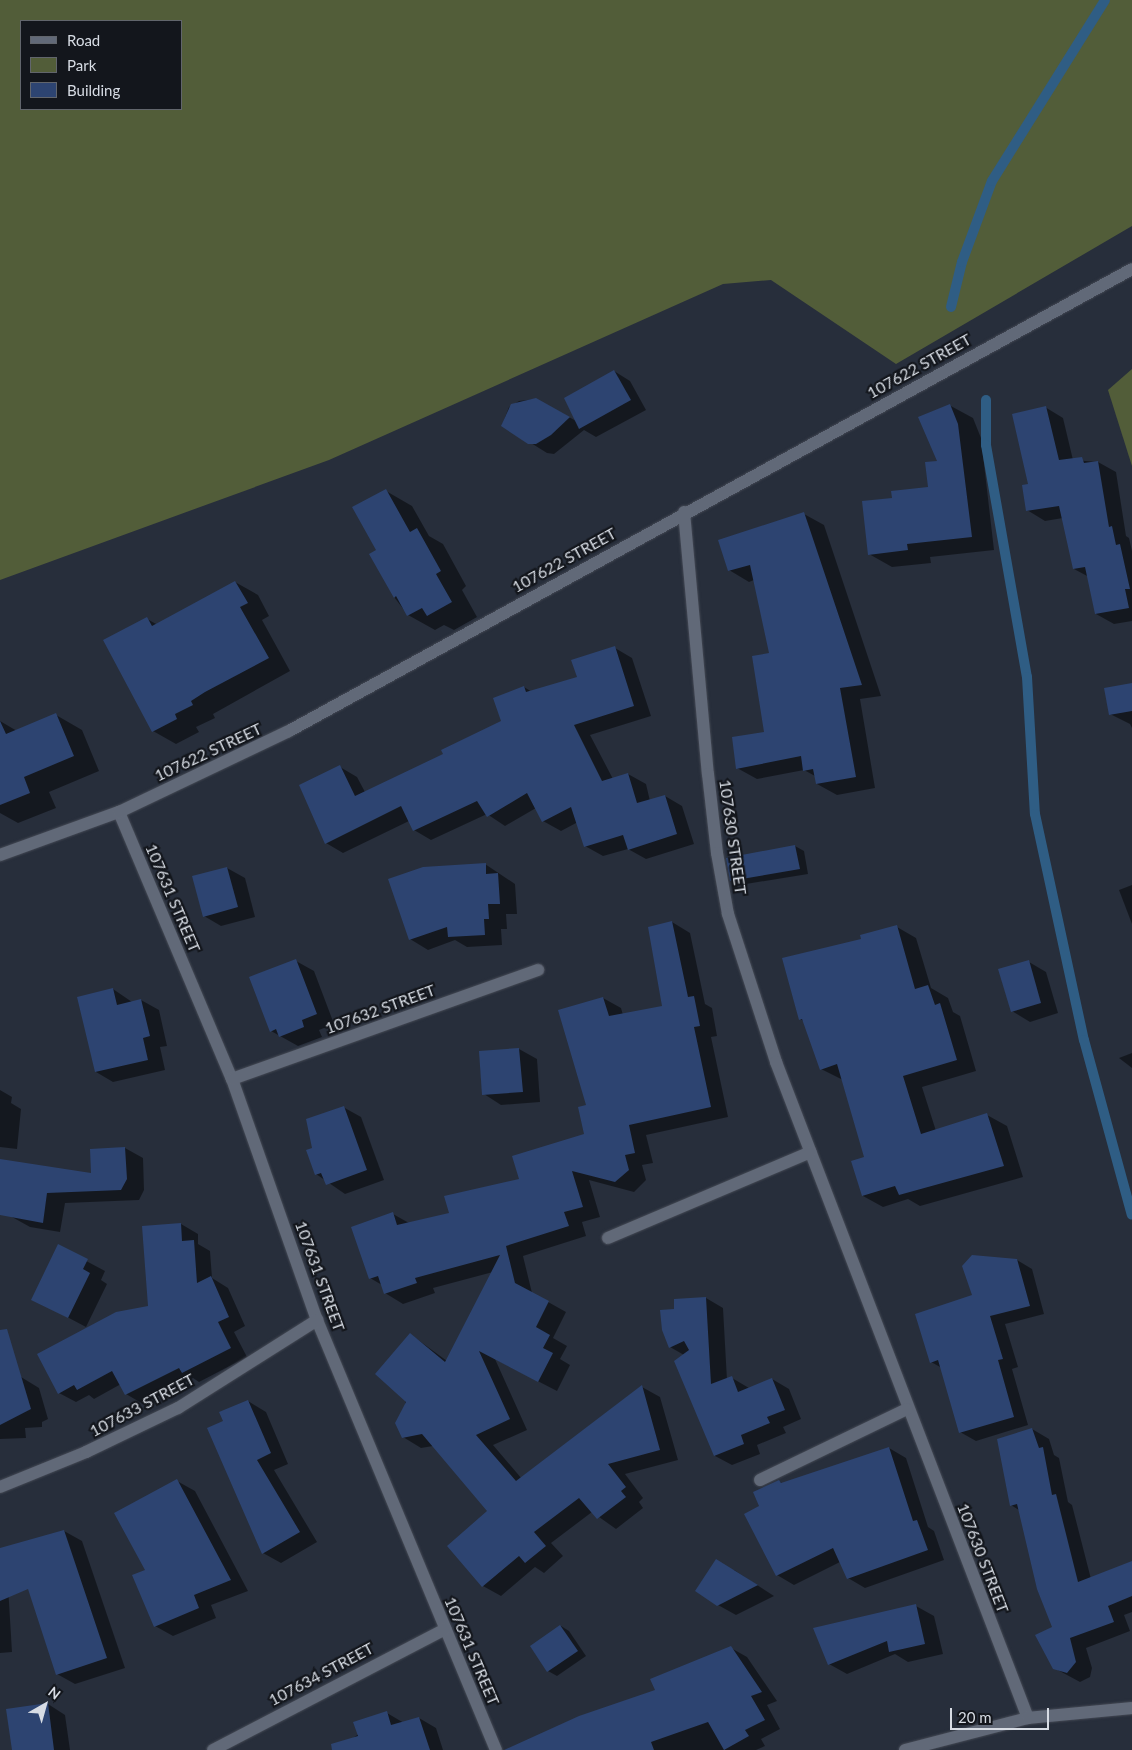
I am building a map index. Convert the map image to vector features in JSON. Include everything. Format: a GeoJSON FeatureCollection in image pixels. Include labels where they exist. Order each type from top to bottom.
{"type":"FeatureCollection","features":[{"type":"Feature","properties":{"kind":"street","name":"107622 STREET"},"geometry":{"type":"LineString","coordinates":[[0,855],[119,812],[289,732],[684,512],[1132,269]]}},
{"type":"Feature","properties":{"kind":"street","name":"107630 STREET"},"geometry":{"type":"LineString","coordinates":[[684,512],[708,774],[727,905],[776,1062],[907,1409],[1028,1718]]}},
{"type":"Feature","properties":{"kind":"street","name":"107631 STREET"},"geometry":{"type":"LineString","coordinates":[[119,812],[232,1079],[317,1320],[496,1750]]}},
{"type":"Feature","properties":{"kind":"street","name":"107632 STREET"},"geometry":{"type":"LineString","coordinates":[[232,1079],[538,970]]}},
{"type":"Feature","properties":{"kind":"street"},"geometry":{"type":"LineString","coordinates":[[608,1238],[811,1152]]}},
{"type":"Feature","properties":{"kind":"street","name":"107633 STREET"},"geometry":{"type":"LineString","coordinates":[[0,1487],[86,1452],[178,1408],[317,1320]]}},
{"type":"Feature","properties":{"kind":"street"},"geometry":{"type":"LineString","coordinates":[[760,1480],[907,1409]]}},
{"type":"Feature","properties":{"kind":"street","name":"107634 STREET"},"geometry":{"type":"LineString","coordinates":[[213,1750],[445,1629]]}},
{"type":"Feature","properties":{"kind":"street"},"geometry":{"type":"LineString","coordinates":[[906,1750],[1028,1718],[1132,1708]]}},
{"type":"Feature","properties":{"kind":"green space"},"geometry":{"type":"Polygon","coordinates":[[[0,0],[1132,0],[1132,226],[896,364],[771,280],[723,284],[329,460],[0,580],[0,0]]]}},
{"type":"Feature","properties":{"kind":"green space"},"geometry":{"type":"Polygon","coordinates":[[[1132,369],[1132,466],[1108,390],[1132,369]]]}},
{"type":"Feature","properties":{"kind":"building"},"geometry":{"type":"Polygon","coordinates":[[[614,370],[631,400],[579,429],[564,398],[614,370]]]}},
{"type":"Feature","properties":{"kind":"building"},"geometry":{"type":"Polygon","coordinates":[[[536,398],[570,417],[551,435],[536,444],[528,444],[501,426],[511,404],[536,398]]]}},
{"type":"Feature","properties":{"kind":"building"},"geometry":{"type":"Polygon","coordinates":[[[950,404],[958,424],[972,537],[907,544],[908,550],[868,555],[862,501],[892,498],[891,491],[928,487],[925,462],[937,461],[918,417],[950,404]]]}},
{"type":"Feature","properties":{"kind":"building"},"geometry":{"type":"Polygon","coordinates":[[[1046,406],[1059,460],[1082,457],[1084,463],[1098,461],[1109,527],[1112,526],[1116,545],[1120,544],[1130,589],[1125,589],[1129,608],[1095,614],[1085,567],[1073,569],[1059,506],[1026,511],[1022,485],[1028,484],[1012,414],[1046,406]]]}},
{"type":"Feature","properties":{"kind":"building"},"geometry":{"type":"Polygon","coordinates":[[[386,489],[410,532],[417,528],[441,571],[436,574],[452,602],[427,616],[422,608],[407,616],[396,596],[394,598],[369,554],[376,550],[352,507],[386,489]]]}},
{"type":"Feature","properties":{"kind":"building"},"geometry":{"type":"Polygon","coordinates":[[[804,512],[862,685],[840,688],[856,777],[816,784],[813,769],[803,771],[801,756],[736,769],[732,737],[764,732],[752,656],[769,653],[750,565],[728,571],[718,540],[804,512]]]}},
{"type":"Feature","properties":{"kind":"building"},"geometry":{"type":"Polygon","coordinates":[[[235,581],[248,603],[240,607],[269,658],[205,692],[191,701],[193,705],[175,714],[177,719],[152,732],[103,640],[147,617],[152,626],[235,581]]]}},
{"type":"Feature","properties":{"kind":"building"},"geometry":{"type":"Polygon","coordinates":[[[615,646],[634,706],[574,725],[602,781],[628,773],[637,803],[665,795],[677,834],[628,850],[623,835],[584,847],[571,807],[542,822],[527,793],[487,817],[477,801],[413,831],[401,806],[325,844],[299,785],[340,765],[355,796],[443,754],[441,750],[501,721],[493,698],[524,686],[526,692],[577,677],[571,660],[615,646]]]}},
{"type":"Feature","properties":{"kind":"building"},"geometry":{"type":"Polygon","coordinates":[[[1132,683],[1132,711],[1109,715],[1104,688],[1132,683]]]}},
{"type":"Feature","properties":{"kind":"building"},"geometry":{"type":"Polygon","coordinates":[[[56,713],[74,756],[24,777],[30,793],[0,805],[0,721],[6,734],[56,713]]]}},
{"type":"Feature","properties":{"kind":"building"},"geometry":{"type":"Polygon","coordinates":[[[795,845],[800,869],[730,881],[726,858],[795,845]]]}},
{"type":"Feature","properties":{"kind":"building"},"geometry":{"type":"Polygon","coordinates":[[[486,863],[486,874],[498,873],[500,904],[488,904],[489,919],[484,919],[485,935],[448,937],[447,927],[409,940],[388,879],[423,867],[486,863]]]}},
{"type":"Feature","properties":{"kind":"building"},"geometry":{"type":"Polygon","coordinates":[[[227,867],[238,907],[203,917],[192,876],[227,867]]]}},
{"type":"Feature","properties":{"kind":"building"},"geometry":{"type":"Polygon","coordinates":[[[672,921],[688,997],[694,996],[700,1026],[694,1027],[711,1107],[629,1125],[635,1153],[625,1155],[629,1170],[615,1182],[572,1171],[583,1207],[564,1212],[569,1226],[506,1246],[515,1283],[549,1301],[536,1327],[550,1335],[543,1348],[553,1353],[538,1382],[479,1351],[510,1419],[476,1435],[516,1481],[642,1385],[660,1450],[608,1464],[626,1487],[621,1491],[626,1497],[597,1519],[579,1498],[534,1532],[546,1546],[525,1563],[519,1556],[482,1587],[447,1546],[487,1511],[422,1434],[402,1438],[395,1423],[406,1402],[375,1374],[410,1333],[445,1362],[500,1255],[415,1278],[417,1283],[384,1294],[378,1276],[369,1279],[351,1227],[393,1212],[397,1225],[449,1213],[444,1196],[519,1179],[512,1156],[584,1134],[578,1107],[586,1105],[558,1010],[603,997],[609,1016],[662,1006],[648,927],[672,921]]]}},
{"type":"Feature","properties":{"kind":"building"},"geometry":{"type":"Polygon","coordinates":[[[897,925],[915,989],[928,985],[935,1005],[940,1003],[957,1060],[903,1076],[921,1134],[987,1113],[1004,1166],[899,1195],[895,1186],[862,1196],[851,1161],[864,1157],[837,1064],[820,1070],[802,1019],[799,1020],[782,958],[861,939],[860,935],[897,925]]]}},
{"type":"Feature","properties":{"kind":"building"},"geometry":{"type":"Polygon","coordinates":[[[296,959],[317,1014],[302,1020],[304,1027],[279,1037],[276,1029],[270,1032],[249,977],[296,959]]]}},
{"type":"Feature","properties":{"kind":"building"},"geometry":{"type":"Polygon","coordinates":[[[1029,960],[1041,1003],[1011,1012],[998,969],[1029,960]]]}},
{"type":"Feature","properties":{"kind":"building"},"geometry":{"type":"Polygon","coordinates":[[[113,988],[117,1005],[141,999],[150,1036],[143,1038],[148,1060],[95,1072],[77,997],[113,988]]]}},
{"type":"Feature","properties":{"kind":"building"},"geometry":{"type":"Polygon","coordinates":[[[519,1048],[523,1092],[482,1095],[479,1051],[519,1048]]]}},
{"type":"Feature","properties":{"kind":"building"},"geometry":{"type":"Polygon","coordinates":[[[344,1106],[367,1170],[326,1185],[321,1173],[315,1175],[306,1150],[312,1148],[306,1119],[344,1106]]]}},
{"type":"Feature","properties":{"kind":"building"},"geometry":{"type":"Polygon","coordinates":[[[125,1147],[127,1179],[121,1190],[47,1193],[43,1223],[0,1215],[0,1159],[91,1173],[90,1149],[125,1147]]]}},
{"type":"Feature","properties":{"kind":"building"},"geometry":{"type":"Polygon","coordinates":[[[181,1223],[182,1241],[194,1240],[197,1283],[211,1276],[229,1317],[218,1322],[231,1348],[182,1373],[179,1368],[125,1395],[112,1371],[77,1390],[74,1385],[58,1394],[37,1354],[116,1312],[148,1306],[142,1226],[181,1223]]]}},
{"type":"Feature","properties":{"kind":"building"},"geometry":{"type":"Polygon","coordinates":[[[58,1244],[88,1259],[83,1269],[90,1273],[68,1318],[31,1300],[58,1244]]]}},
{"type":"Feature","properties":{"kind":"building"},"geometry":{"type":"Polygon","coordinates":[[[972,1255],[1017,1259],[1030,1306],[990,1316],[1003,1359],[998,1360],[1014,1417],[959,1433],[938,1360],[930,1363],[915,1314],[972,1295],[962,1266],[972,1255]]]}},
{"type":"Feature","properties":{"kind":"building"},"geometry":{"type":"Polygon","coordinates":[[[706,1297],[711,1384],[732,1376],[738,1392],[772,1378],[785,1410],[767,1417],[770,1423],[741,1435],[744,1444],[714,1456],[674,1361],[689,1350],[684,1341],[669,1348],[662,1330],[660,1310],[674,1309],[674,1299],[706,1297]]]}},
{"type":"Feature","properties":{"kind":"building"},"geometry":{"type":"Polygon","coordinates":[[[7,1329],[31,1409],[0,1425],[0,1330],[7,1329]]]}},
{"type":"Feature","properties":{"kind":"building"},"geometry":{"type":"Polygon","coordinates":[[[248,1400],[271,1453],[257,1460],[300,1532],[262,1554],[207,1428],[223,1421],[219,1412],[248,1400]]]}},
{"type":"Feature","properties":{"kind":"building"},"geometry":{"type":"Polygon","coordinates":[[[1032,1428],[1039,1448],[1043,1447],[1052,1495],[1056,1494],[1078,1582],[1132,1561],[1132,1596],[1108,1606],[1114,1622],[1070,1638],[1076,1662],[1067,1673],[1053,1669],[1035,1635],[1052,1627],[1037,1589],[1017,1504],[1010,1506],[997,1439],[1032,1428]]]}},
{"type":"Feature","properties":{"kind":"building"},"geometry":{"type":"Polygon","coordinates":[[[889,1447],[913,1521],[917,1520],[928,1550],[847,1579],[833,1548],[776,1576],[744,1514],[759,1506],[753,1492],[779,1480],[781,1483],[889,1447]]]}},
{"type":"Feature","properties":{"kind":"building"},"geometry":{"type":"Polygon","coordinates":[[[177,1479],[231,1580],[194,1595],[199,1608],[154,1627],[132,1575],[145,1570],[114,1513],[177,1479]]]}},
{"type":"Feature","properties":{"kind":"building"},"geometry":{"type":"Polygon","coordinates":[[[64,1530],[107,1658],[56,1675],[28,1589],[0,1601],[0,1548],[64,1530]]]}},
{"type":"Feature","properties":{"kind":"building"},"geometry":{"type":"Polygon","coordinates":[[[716,1559],[758,1585],[717,1606],[695,1591],[716,1559]]]}},
{"type":"Feature","properties":{"kind":"building"},"geometry":{"type":"Polygon","coordinates":[[[916,1604],[925,1644],[889,1652],[887,1641],[828,1665],[813,1628],[916,1604]]]}},
{"type":"Feature","properties":{"kind":"building"},"geometry":{"type":"Polygon","coordinates":[[[560,1625],[578,1651],[547,1672],[530,1646],[560,1625]]]}},
{"type":"Feature","properties":{"kind":"building"},"geometry":{"type":"Polygon","coordinates":[[[731,1646],[762,1692],[751,1696],[765,1720],[745,1730],[749,1736],[724,1750],[708,1722],[651,1742],[654,1750],[504,1750],[579,1716],[655,1690],[650,1679],[731,1646]]]}},
{"type":"Feature","properties":{"kind":"building"},"geometry":{"type":"Polygon","coordinates":[[[48,1703],[54,1750],[12,1750],[6,1709],[48,1703]]]}},
{"type":"Feature","properties":{"kind":"building"},"geometry":{"type":"Polygon","coordinates":[[[387,1711],[391,1725],[419,1717],[430,1750],[332,1750],[331,1744],[358,1736],[353,1722],[387,1711]]]}},
{"type":"Feature","properties":{"kind":"waterway"},"geometry":{"type":"LineString","coordinates":[[951,307],[962,262],[992,181],[1105,0]]}},
{"type":"Feature","properties":{"kind":"waterway"},"geometry":{"type":"LineString","coordinates":[[986,400],[986,445],[1027,677],[1035,814],[1084,1040],[1132,1215]]}}]}
